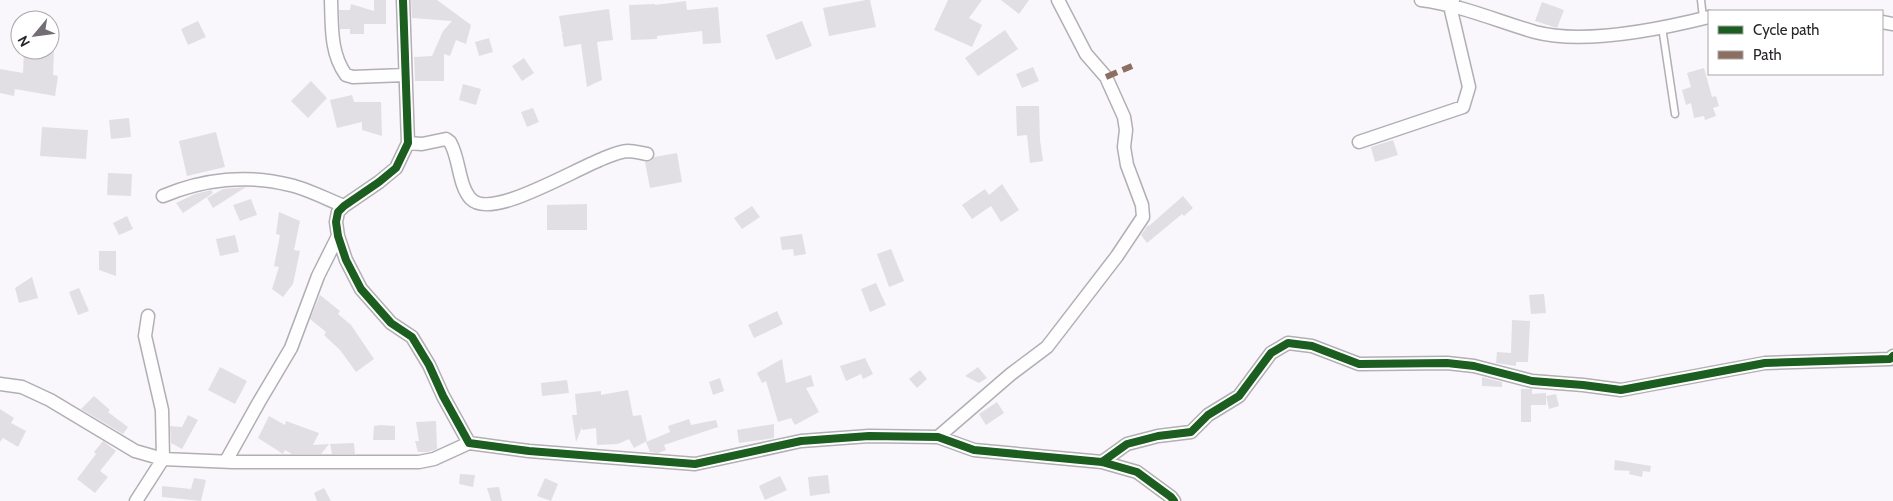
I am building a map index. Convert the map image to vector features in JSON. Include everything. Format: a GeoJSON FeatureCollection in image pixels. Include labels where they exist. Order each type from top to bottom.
{"type":"FeatureCollection","features":[{"type":"Feature","properties":{"kind":"street"},"geometry":{"type":"LineString","coordinates":[[332,0],[332,39],[339,66],[346,75],[354,77],[405,75]]}},
{"type":"Feature","properties":{"kind":"street"},"geometry":{"type":"LineString","coordinates":[[403,0],[408,143],[396,168],[338,212],[336,222],[338,236],[346,260],[361,289],[391,323],[412,337],[429,365],[447,404],[469,443]]}},
{"type":"Feature","properties":{"kind":"street"},"geometry":{"type":"LineString","coordinates":[[938,437],[997,385],[1046,347],[1117,256],[1143,217],[1142,205],[1127,165],[1124,147],[1126,130],[1124,117],[1106,77],[1086,54],[1058,0]]}},
{"type":"Feature","properties":{"kind":"street"},"geometry":{"type":"LineString","coordinates":[[1421,0],[1452,3],[1537,32],[1574,37],[1662,27],[1706,17]]}},
{"type":"Feature","properties":{"kind":"street"},"geometry":{"type":"LineString","coordinates":[[1359,142],[1463,107],[1469,87],[1452,3]]}},
{"type":"Feature","properties":{"kind":"street"},"geometry":{"type":"LineString","coordinates":[[408,143],[422,144],[446,139],[450,142],[465,190],[476,203],[502,201],[538,190],[602,160],[628,151],[647,154]]}},
{"type":"Feature","properties":{"kind":"street"},"geometry":{"type":"LineString","coordinates":[[163,196],[181,189],[223,180],[263,179],[292,185],[344,206]]}},
{"type":"Feature","properties":{"kind":"street"},"geometry":{"type":"LineString","coordinates":[[226,461],[291,348],[318,276],[338,236]]}},
{"type":"Feature","properties":{"kind":"street"},"geometry":{"type":"LineString","coordinates":[[136,501],[163,459],[162,410],[145,336],[148,316]]}},
{"type":"Feature","properties":{"kind":"street"},"geometry":{"type":"LineString","coordinates":[[1102,462],[1127,444],[1158,436],[1191,432],[1208,415],[1239,396],[1272,353],[1288,343],[1312,346],[1359,364],[1447,363],[1474,366],[1532,381],[1622,390],[1765,363],[1890,359],[1893,356]]}},
{"type":"Feature","properties":{"kind":"street"},"geometry":{"type":"LineString","coordinates":[[0,384],[22,387],[50,400],[135,451],[163,459],[419,462],[434,459],[469,443],[538,452],[695,464],[801,441],[869,436],[938,437],[974,450],[1102,462],[1137,472],[1174,501]]}},
{"type":"Feature","properties":{"kind":"lane"},"geometry":{"type":"LineString","coordinates":[[1701,0],[1706,17]]}},
{"type":"Feature","properties":{"kind":"lane"},"geometry":{"type":"LineString","coordinates":[[1662,27],[1675,114]]}},
{"type":"Feature","properties":{"kind":"building"},"geometry":{"type":"Polygon","coordinates":[[[374,0],[386,0],[386,24],[364,24],[364,34],[350,34],[350,29],[340,29],[339,10],[350,10],[351,4],[374,11],[374,0]]]}},
{"type":"Feature","properties":{"kind":"building"},"geometry":{"type":"Polygon","coordinates":[[[411,0],[437,0],[471,25],[466,44],[456,40],[450,56],[444,54],[444,81],[415,81],[414,57],[432,56],[443,31],[452,21],[412,18],[411,0]]]}},
{"type":"Feature","properties":{"kind":"building"},"geometry":{"type":"Polygon","coordinates":[[[870,0],[876,27],[829,36],[823,8],[870,0]]]}},
{"type":"Feature","properties":{"kind":"building"},"geometry":{"type":"Polygon","coordinates":[[[948,0],[982,0],[969,18],[982,25],[972,47],[934,30],[948,0]]]}},
{"type":"Feature","properties":{"kind":"building"},"geometry":{"type":"Polygon","coordinates":[[[1001,0],[1029,0],[1019,14],[1001,0]]]}},
{"type":"Feature","properties":{"kind":"building"},"geometry":{"type":"Polygon","coordinates":[[[686,1],[687,10],[718,7],[721,43],[703,44],[702,31],[657,36],[657,39],[631,40],[629,5],[655,5],[686,1]]]}},
{"type":"Feature","properties":{"kind":"building"},"geometry":{"type":"Polygon","coordinates":[[[1542,2],[1564,10],[1557,28],[1535,21],[1542,2]]]}},
{"type":"Feature","properties":{"kind":"building"},"geometry":{"type":"Polygon","coordinates":[[[609,9],[613,40],[597,42],[602,80],[587,87],[581,44],[564,47],[562,34],[564,32],[562,33],[559,16],[609,9]]]}},
{"type":"Feature","properties":{"kind":"building"},"geometry":{"type":"Polygon","coordinates":[[[198,21],[206,37],[188,45],[181,29],[198,21]]]}},
{"type":"Feature","properties":{"kind":"building"},"geometry":{"type":"Polygon","coordinates":[[[802,21],[812,46],[776,60],[766,35],[802,21]]]}},
{"type":"Feature","properties":{"kind":"building"},"geometry":{"type":"Polygon","coordinates":[[[1005,30],[1018,49],[978,76],[965,58],[1005,30]]]}},
{"type":"Feature","properties":{"kind":"building"},"geometry":{"type":"Polygon","coordinates":[[[489,38],[493,52],[479,56],[475,42],[489,38]]]}},
{"type":"Feature","properties":{"kind":"building"},"geometry":{"type":"Polygon","coordinates":[[[524,58],[534,73],[522,81],[512,66],[524,58]]]}},
{"type":"Feature","properties":{"kind":"building"},"geometry":{"type":"Polygon","coordinates":[[[24,60],[54,60],[53,75],[58,76],[55,96],[15,89],[14,96],[0,93],[0,69],[23,73],[24,60]]]}},
{"type":"Feature","properties":{"kind":"building"},"geometry":{"type":"Polygon","coordinates":[[[1033,67],[1039,81],[1022,88],[1016,74],[1033,67]]]}},
{"type":"Feature","properties":{"kind":"building"},"geometry":{"type":"Polygon","coordinates":[[[1704,68],[1712,97],[1716,96],[1719,106],[1713,108],[1716,116],[1705,120],[1704,116],[1694,118],[1691,103],[1686,105],[1682,90],[1691,87],[1687,73],[1704,68]]]}},
{"type":"Feature","properties":{"kind":"building"},"geometry":{"type":"Polygon","coordinates":[[[311,81],[327,98],[308,118],[291,101],[311,81]]]}},
{"type":"Feature","properties":{"kind":"building"},"geometry":{"type":"Polygon","coordinates":[[[463,84],[481,89],[476,105],[459,100],[463,84]]]}},
{"type":"Feature","properties":{"kind":"building"},"geometry":{"type":"Polygon","coordinates":[[[352,95],[354,102],[381,102],[382,136],[362,130],[362,122],[337,128],[330,100],[352,95]]]}},
{"type":"Feature","properties":{"kind":"building"},"geometry":{"type":"Polygon","coordinates":[[[1016,106],[1039,106],[1043,161],[1030,163],[1027,135],[1017,136],[1016,106]]]}},
{"type":"Feature","properties":{"kind":"building"},"geometry":{"type":"Polygon","coordinates":[[[533,108],[539,122],[527,127],[521,112],[533,108]]]}},
{"type":"Feature","properties":{"kind":"building"},"geometry":{"type":"Polygon","coordinates":[[[129,118],[131,137],[111,139],[109,120],[129,118]]]}},
{"type":"Feature","properties":{"kind":"building"},"geometry":{"type":"Polygon","coordinates":[[[42,127],[88,130],[86,159],[40,156],[42,127]]]}},
{"type":"Feature","properties":{"kind":"building"},"geometry":{"type":"Polygon","coordinates":[[[216,132],[225,167],[187,176],[179,141],[216,132]]]}},
{"type":"Feature","properties":{"kind":"building"},"geometry":{"type":"Polygon","coordinates":[[[1393,140],[1398,155],[1375,162],[1371,147],[1393,140]]]}},
{"type":"Feature","properties":{"kind":"building"},"geometry":{"type":"Polygon","coordinates":[[[677,153],[682,182],[650,188],[645,162],[650,161],[654,157],[677,153]]]}},
{"type":"Feature","properties":{"kind":"building"},"geometry":{"type":"Polygon","coordinates":[[[108,173],[132,174],[131,196],[107,195],[108,173]]]}},
{"type":"Feature","properties":{"kind":"building"},"geometry":{"type":"Polygon","coordinates":[[[1002,184],[1019,210],[1001,222],[991,206],[972,219],[962,205],[985,189],[989,195],[1002,184]]]}},
{"type":"Feature","properties":{"kind":"building"},"geometry":{"type":"Polygon","coordinates":[[[246,187],[213,208],[207,198],[223,189],[246,187]]]}},
{"type":"Feature","properties":{"kind":"building"},"geometry":{"type":"Polygon","coordinates":[[[211,190],[213,193],[183,213],[176,203],[195,194],[211,190]]]}},
{"type":"Feature","properties":{"kind":"building"},"geometry":{"type":"Polygon","coordinates":[[[1183,196],[1193,208],[1184,216],[1182,214],[1147,243],[1141,235],[1148,225],[1183,196]]]}},
{"type":"Feature","properties":{"kind":"building"},"geometry":{"type":"Polygon","coordinates":[[[251,199],[257,215],[240,221],[233,205],[251,199]]]}},
{"type":"Feature","properties":{"kind":"building"},"geometry":{"type":"Polygon","coordinates":[[[587,204],[587,230],[547,230],[547,205],[587,204]]]}},
{"type":"Feature","properties":{"kind":"building"},"geometry":{"type":"Polygon","coordinates":[[[752,206],[760,217],[742,229],[734,218],[752,206]]]}},
{"type":"Feature","properties":{"kind":"building"},"geometry":{"type":"Polygon","coordinates":[[[279,212],[300,221],[294,250],[300,251],[293,284],[283,297],[272,289],[279,267],[274,266],[280,235],[276,234],[279,212]]]}},
{"type":"Feature","properties":{"kind":"building"},"geometry":{"type":"Polygon","coordinates":[[[127,216],[133,229],[119,235],[113,223],[127,216]]]}},
{"type":"Feature","properties":{"kind":"building"},"geometry":{"type":"Polygon","coordinates":[[[802,234],[806,254],[794,256],[793,249],[782,250],[780,237],[802,234]]]}},
{"type":"Feature","properties":{"kind":"building"},"geometry":{"type":"Polygon","coordinates":[[[235,235],[239,252],[220,256],[216,239],[235,235]]]}},
{"type":"Feature","properties":{"kind":"building"},"geometry":{"type":"Polygon","coordinates":[[[891,249],[904,281],[889,287],[877,254],[891,249]]]}},
{"type":"Feature","properties":{"kind":"building"},"geometry":{"type":"Polygon","coordinates":[[[99,251],[116,251],[116,276],[99,270],[99,251]]]}},
{"type":"Feature","properties":{"kind":"building"},"geometry":{"type":"Polygon","coordinates":[[[32,277],[38,298],[19,303],[15,288],[32,277]]]}},
{"type":"Feature","properties":{"kind":"building"},"geometry":{"type":"Polygon","coordinates":[[[876,283],[886,305],[870,312],[861,289],[876,283]]]}},
{"type":"Feature","properties":{"kind":"building"},"geometry":{"type":"Polygon","coordinates":[[[79,288],[89,311],[78,315],[69,292],[79,288]]]}},
{"type":"Feature","properties":{"kind":"building"},"geometry":{"type":"Polygon","coordinates":[[[1544,294],[1546,313],[1531,314],[1529,295],[1544,294]]]}},
{"type":"Feature","properties":{"kind":"building"},"geometry":{"type":"Polygon","coordinates":[[[320,295],[340,311],[338,314],[351,325],[374,359],[356,372],[340,350],[324,335],[326,332],[310,319],[320,295]]]}},
{"type":"Feature","properties":{"kind":"building"},"geometry":{"type":"Polygon","coordinates":[[[777,311],[783,324],[754,338],[748,325],[777,311]]]}},
{"type":"Feature","properties":{"kind":"building"},"geometry":{"type":"Polygon","coordinates":[[[1512,320],[1530,321],[1528,362],[1516,362],[1516,366],[1496,363],[1497,352],[1511,353],[1512,320]]]}},
{"type":"Feature","properties":{"kind":"building"},"geometry":{"type":"Polygon","coordinates":[[[865,358],[873,374],[863,379],[861,374],[846,381],[840,366],[865,358]]]}},
{"type":"Feature","properties":{"kind":"building"},"geometry":{"type":"Polygon","coordinates":[[[782,359],[786,383],[811,375],[814,386],[806,388],[819,412],[795,425],[791,418],[778,422],[766,381],[762,383],[757,373],[782,359]]]}},
{"type":"Feature","properties":{"kind":"building"},"geometry":{"type":"Polygon","coordinates":[[[220,367],[247,381],[235,404],[208,390],[220,367]]]}},
{"type":"Feature","properties":{"kind":"building"},"geometry":{"type":"Polygon","coordinates":[[[978,367],[987,378],[979,383],[965,376],[978,367]]]}},
{"type":"Feature","properties":{"kind":"building"},"geometry":{"type":"Polygon","coordinates":[[[920,370],[927,379],[917,388],[909,379],[920,370]]]}},
{"type":"Feature","properties":{"kind":"building"},"geometry":{"type":"Polygon","coordinates":[[[1482,377],[1502,382],[1502,387],[1482,386],[1482,377]]]}},
{"type":"Feature","properties":{"kind":"building"},"geometry":{"type":"Polygon","coordinates":[[[720,378],[724,391],[713,395],[709,382],[720,378]]]}},
{"type":"Feature","properties":{"kind":"building"},"geometry":{"type":"Polygon","coordinates":[[[567,380],[569,393],[542,396],[541,383],[567,380]]]}},
{"type":"Feature","properties":{"kind":"building"},"geometry":{"type":"Polygon","coordinates":[[[1521,389],[1532,389],[1532,394],[1546,393],[1546,405],[1531,405],[1531,422],[1521,422],[1521,389]]]}},
{"type":"Feature","properties":{"kind":"building"},"geometry":{"type":"Polygon","coordinates":[[[628,390],[633,416],[641,415],[647,441],[634,448],[629,439],[618,444],[597,445],[596,428],[582,430],[582,427],[576,442],[572,415],[577,415],[575,394],[601,391],[601,395],[628,390]]]}},
{"type":"Feature","properties":{"kind":"building"},"geometry":{"type":"Polygon","coordinates":[[[1556,394],[1559,406],[1549,409],[1546,396],[1556,394]]]}},
{"type":"Feature","properties":{"kind":"building"},"geometry":{"type":"Polygon","coordinates":[[[94,396],[110,410],[108,412],[128,427],[123,434],[81,409],[94,396]]]}},
{"type":"Feature","properties":{"kind":"building"},"geometry":{"type":"Polygon","coordinates":[[[997,402],[1004,413],[986,425],[979,414],[997,402]]]}},
{"type":"Feature","properties":{"kind":"building"},"geometry":{"type":"Polygon","coordinates":[[[0,409],[14,418],[11,423],[26,431],[18,447],[3,438],[0,442],[0,409]]]}},
{"type":"Feature","properties":{"kind":"building"},"geometry":{"type":"Polygon","coordinates":[[[188,415],[198,420],[182,449],[171,443],[170,426],[182,427],[188,415]]]}},
{"type":"Feature","properties":{"kind":"building"},"geometry":{"type":"Polygon","coordinates":[[[269,416],[285,425],[286,421],[319,433],[313,445],[329,444],[321,454],[292,454],[285,450],[283,454],[258,438],[269,416]]]}},
{"type":"Feature","properties":{"kind":"building"},"geometry":{"type":"Polygon","coordinates":[[[689,419],[691,425],[716,420],[718,427],[664,445],[666,450],[658,453],[650,452],[646,442],[670,432],[668,426],[689,419]]]}},
{"type":"Feature","properties":{"kind":"building"},"geometry":{"type":"Polygon","coordinates":[[[436,421],[437,449],[428,452],[418,452],[415,441],[419,441],[416,422],[436,421]]]}},
{"type":"Feature","properties":{"kind":"building"},"geometry":{"type":"Polygon","coordinates":[[[774,424],[774,438],[739,443],[737,430],[774,424]]]}},
{"type":"Feature","properties":{"kind":"building"},"geometry":{"type":"Polygon","coordinates":[[[374,426],[395,426],[395,440],[373,440],[374,426]]]}},
{"type":"Feature","properties":{"kind":"building"},"geometry":{"type":"Polygon","coordinates":[[[103,441],[116,451],[100,471],[108,477],[95,493],[77,479],[96,454],[94,452],[103,441]]]}},
{"type":"Feature","properties":{"kind":"building"},"geometry":{"type":"Polygon","coordinates":[[[354,443],[355,454],[332,454],[330,444],[354,443]]]}},
{"type":"Feature","properties":{"kind":"building"},"geometry":{"type":"Polygon","coordinates":[[[1615,460],[1651,466],[1650,472],[1643,471],[1642,477],[1629,474],[1630,471],[1614,470],[1615,460]]]}},
{"type":"Feature","properties":{"kind":"building"},"geometry":{"type":"Polygon","coordinates":[[[460,474],[475,475],[473,487],[459,484],[460,474]]]}},
{"type":"Feature","properties":{"kind":"building"},"geometry":{"type":"Polygon","coordinates":[[[828,475],[830,493],[810,496],[808,477],[828,475]]]}},
{"type":"Feature","properties":{"kind":"building"},"geometry":{"type":"Polygon","coordinates":[[[780,476],[787,490],[765,500],[759,486],[780,476]]]}},
{"type":"Feature","properties":{"kind":"building"},"geometry":{"type":"Polygon","coordinates":[[[194,478],[206,480],[201,501],[162,497],[162,486],[191,489],[194,478]]]}},
{"type":"Feature","properties":{"kind":"building"},"geometry":{"type":"Polygon","coordinates":[[[545,478],[558,484],[551,501],[537,496],[545,478]]]}},
{"type":"Feature","properties":{"kind":"building"},"geometry":{"type":"Polygon","coordinates":[[[499,487],[502,501],[491,501],[487,488],[499,487]]]}},
{"type":"Feature","properties":{"kind":"building"},"geometry":{"type":"Polygon","coordinates":[[[324,488],[331,501],[317,501],[314,493],[324,488]]]}},
{"type":"Feature","properties":{"kind":"marked path"},"geometry":{"type":"LineString","coordinates":[[1106,77],[1132,66]]}},
{"type":"Feature","properties":{"kind":"cycle path"},"geometry":{"type":"LineString","coordinates":[[403,0],[408,143],[396,168],[338,212],[336,222],[338,236],[346,260],[361,289],[391,323],[412,337],[429,365],[443,396],[469,443],[529,451],[695,464],[801,441],[869,436],[938,437],[974,450],[1102,462],[1137,472],[1174,501]]}},
{"type":"Feature","properties":{"kind":"cycle path"},"geometry":{"type":"LineString","coordinates":[[1102,462],[1127,444],[1158,436],[1191,432],[1208,415],[1239,396],[1271,353],[1288,343],[1312,346],[1359,364],[1447,363],[1474,366],[1532,381],[1621,390],[1765,363],[1890,359],[1893,356]]}}]}
